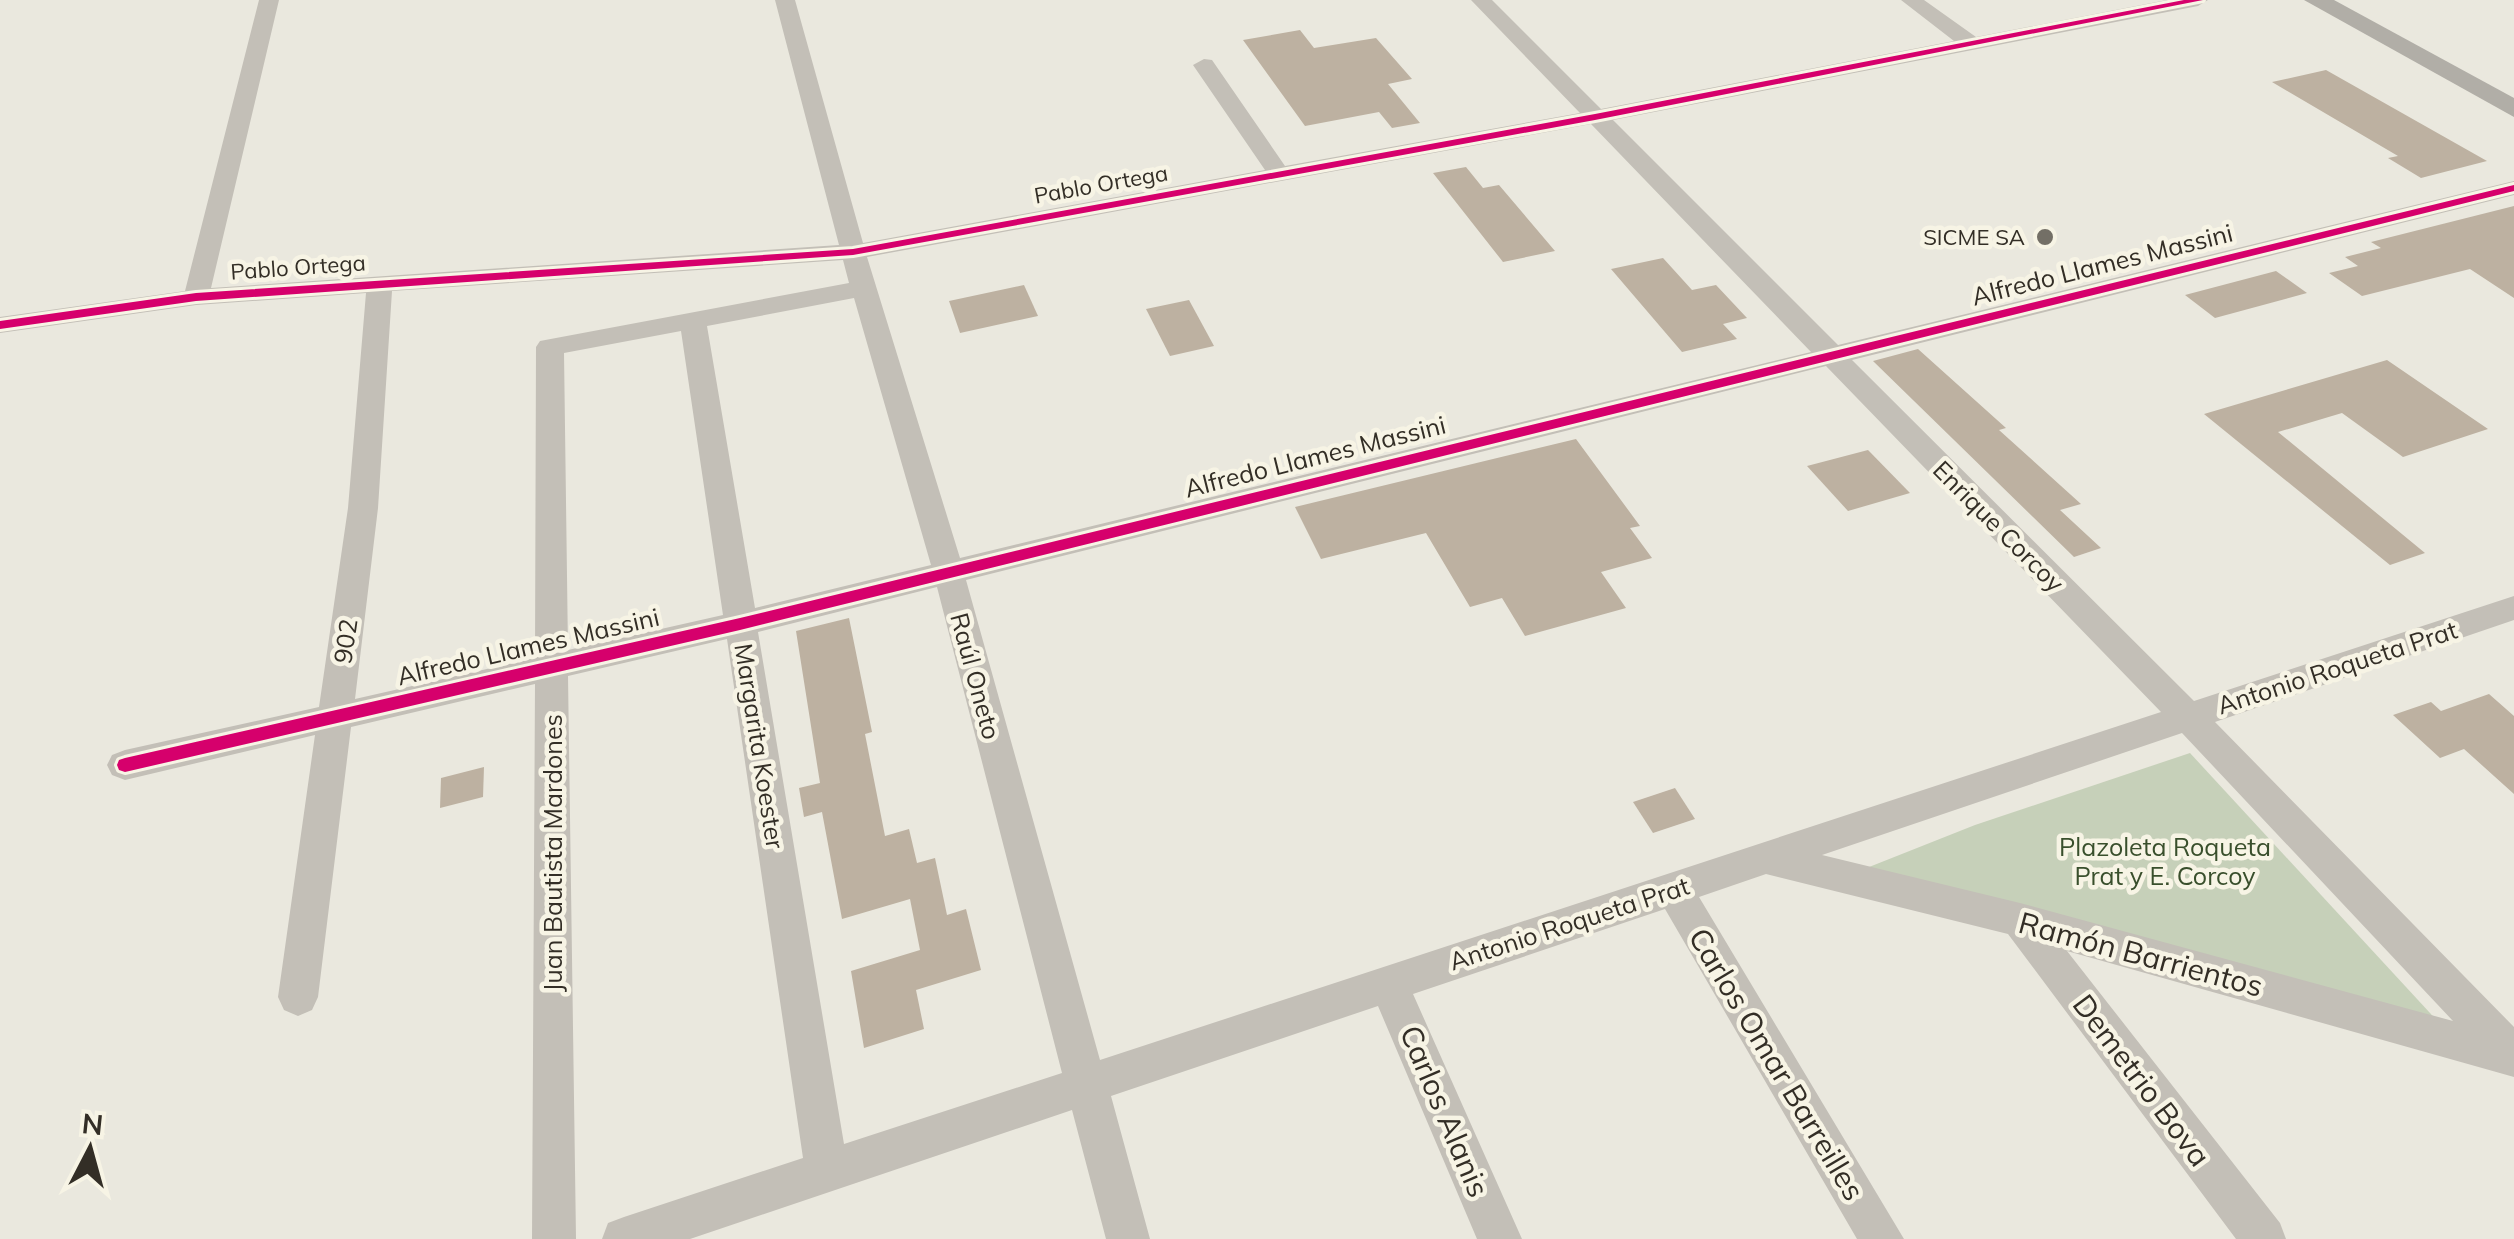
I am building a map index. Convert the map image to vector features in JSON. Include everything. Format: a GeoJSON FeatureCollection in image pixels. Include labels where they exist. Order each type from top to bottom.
{"type":"FeatureCollection","features":[{"type":"Feature","properties":{"kind":"main road"},"geometry":{"type":"LineString","coordinates":[[2316,0],[2514,110]]}},
{"type":"Feature","properties":{"kind":"main road"},"geometry":{"type":"LineString","coordinates":[[2345,0],[2514,92]]}},
{"type":"Feature","properties":{"kind":"street"},"geometry":{"type":"LineString","coordinates":[[196,298],[269,0]]}},
{"type":"Feature","properties":{"kind":"street","name":"Raúl Oneto"},"geometry":{"type":"LineString","coordinates":[[785,0],[853,252],[948,571],[1128,1239]]}},
{"type":"Feature","properties":{"kind":"street","name":"Enrique Corcoy"},"geometry":{"type":"LineString","coordinates":[[1481,0],[2188,717],[2514,1057]]}},
{"type":"Feature","properties":{"kind":"street"},"geometry":{"type":"LineString","coordinates":[[1910,0],[1972,44]]}},
{"type":"Feature","properties":{"kind":"street","name":"Pablo Ortega"},"geometry":{"type":"LineString","coordinates":[[0,326],[196,298],[853,252],[1595,117],[2198,0]]}},
{"type":"Feature","properties":{"kind":"street"},"geometry":{"type":"LineString","coordinates":[[1204,65],[1278,174]]}},
{"type":"Feature","properties":{"kind":"street","name":"Alfredo Llames Massini"},"geometry":{"type":"LineString","coordinates":[[126,765],[740,624],[2514,188]]}},
{"type":"Feature","properties":{"kind":"street","name":"902"},"geometry":{"type":"LineString","coordinates":[[298,997],[363,508],[380,283]]}},
{"type":"Feature","properties":{"kind":"street"},"geometry":{"type":"LineString","coordinates":[[693,320],[866,288]]}},
{"type":"Feature","properties":{"kind":"street","name":"Juan Bautista Mardones"},"geometry":{"type":"LineString","coordinates":[[554,1239],[550,347],[693,320]]}},
{"type":"Feature","properties":{"kind":"street","name":"Margarita Koester"},"geometry":{"type":"LineString","coordinates":[[693,320],[827,1172]]}},
{"type":"Feature","properties":{"kind":"street","name":"Antonio Roqueta Prat"},"geometry":{"type":"LineString","coordinates":[[624,1239],[724,1223],[827,1172],[2514,608]]}},
{"type":"Feature","properties":{"kind":"street","name":"Ramón Barrientos"},"geometry":{"type":"LineString","coordinates":[[1766,858],[2020,920],[2514,1057]]}},
{"type":"Feature","properties":{"kind":"street","name":"Carlos Omar Barreilles"},"geometry":{"type":"LineString","coordinates":[[1673,888],[1882,1239]]}},
{"type":"Feature","properties":{"kind":"street","name":"Demetrio Bova"},"geometry":{"type":"LineString","coordinates":[[2020,920],[2264,1239]]}},
{"type":"Feature","properties":{"kind":"street","name":"Carlos Alanis"},"geometry":{"type":"LineString","coordinates":[[1389,984],[1500,1239]]}},
{"type":"Feature","properties":{"kind":"green space","name":"Plazoleta Roqueta Prat y E. Corcoy"},"geometry":{"type":"Polygon","coordinates":[[[2190,753],[2454,1039],[1859,871],[1975,825],[2190,753]]]}},
{"type":"Feature","properties":{"kind":"building"},"geometry":{"type":"Polygon","coordinates":[[[1300,30],[1314,48],[1376,38],[1412,79],[1388,84],[1420,123],[1392,128],[1379,112],[1305,126],[1243,40],[1300,30]]]}},
{"type":"Feature","properties":{"kind":"building"},"geometry":{"type":"Polygon","coordinates":[[[2326,70],[2487,161],[2421,178],[2388,158],[2398,156],[2272,82],[2326,70]]]}},
{"type":"Feature","properties":{"kind":"building"},"geometry":{"type":"Polygon","coordinates":[[[1466,167],[1483,188],[1499,185],[1555,251],[1503,262],[1433,173],[1466,167]]]}},
{"type":"Feature","properties":{"kind":"building"},"geometry":{"type":"Polygon","coordinates":[[[2514,206],[2514,298],[2470,269],[2362,296],[2329,273],[2358,266],[2345,257],[2381,248],[2371,242],[2514,206]]]}},
{"type":"Feature","properties":{"kind":"building"},"geometry":{"type":"Polygon","coordinates":[[[1663,258],[1692,290],[1716,285],[1747,318],[1723,324],[1737,339],[1682,352],[1611,269],[1663,258]]]}},
{"type":"Feature","properties":{"kind":"building"},"geometry":{"type":"Polygon","coordinates":[[[2276,271],[2307,293],[2215,318],[2185,295],[2276,271]]]}},
{"type":"Feature","properties":{"kind":"building"},"geometry":{"type":"Polygon","coordinates":[[[1024,285],[1038,316],[960,333],[949,301],[1024,285]]]}},
{"type":"Feature","properties":{"kind":"building"},"geometry":{"type":"Polygon","coordinates":[[[1189,300],[1214,346],[1170,356],[1146,309],[1189,300]]]}},
{"type":"Feature","properties":{"kind":"building"},"geometry":{"type":"Polygon","coordinates":[[[1918,349],[2006,428],[1999,430],[2081,504],[2060,510],[2101,548],[2074,557],[1873,361],[1918,349]]]}},
{"type":"Feature","properties":{"kind":"building"},"geometry":{"type":"Polygon","coordinates":[[[2387,360],[2488,429],[2403,457],[2342,413],[2278,432],[2425,553],[2390,565],[2204,414],[2387,360]]]}},
{"type":"Feature","properties":{"kind":"building"},"geometry":{"type":"Polygon","coordinates":[[[1576,439],[1640,526],[1630,528],[1652,558],[1601,572],[1626,608],[1525,636],[1502,598],[1470,607],[1426,533],[1321,559],[1295,507],[1576,439]]]}},
{"type":"Feature","properties":{"kind":"building"},"geometry":{"type":"Polygon","coordinates":[[[1868,450],[1910,493],[1848,511],[1807,466],[1868,450]]]}},
{"type":"Feature","properties":{"kind":"building"},"geometry":{"type":"Polygon","coordinates":[[[849,618],[872,732],[865,734],[885,836],[909,829],[917,863],[935,858],[947,915],[966,909],[981,970],[916,990],[924,1029],[864,1048],[851,971],[920,950],[910,899],[842,919],[822,812],[804,817],[799,788],[820,783],[796,631],[849,618]]]}},
{"type":"Feature","properties":{"kind":"building"},"geometry":{"type":"Polygon","coordinates":[[[2489,694],[2514,716],[2514,794],[2464,749],[2440,758],[2393,715],[2431,702],[2441,711],[2489,694]]]}},
{"type":"Feature","properties":{"kind":"building"},"geometry":{"type":"Polygon","coordinates":[[[484,767],[483,797],[440,808],[441,778],[484,767]]]}},
{"type":"Feature","properties":{"kind":"building"},"geometry":{"type":"Polygon","coordinates":[[[1675,788],[1695,819],[1653,833],[1633,802],[1675,788]]]}},
{"type":"Feature","properties":{"kind":"cycle path"},"geometry":{"type":"LineString","coordinates":[[0,325],[196,297],[853,252],[1595,117],[2198,0]]}},
{"type":"Feature","properties":{"kind":"cycle path"},"geometry":{"type":"LineString","coordinates":[[125,765],[740,624],[2514,188]]}},
{"type":"Feature","properties":{"kind":"place","name":"SICME SA"},"geometry":{"type":"Point","coordinates":[2045,237]}}]}
